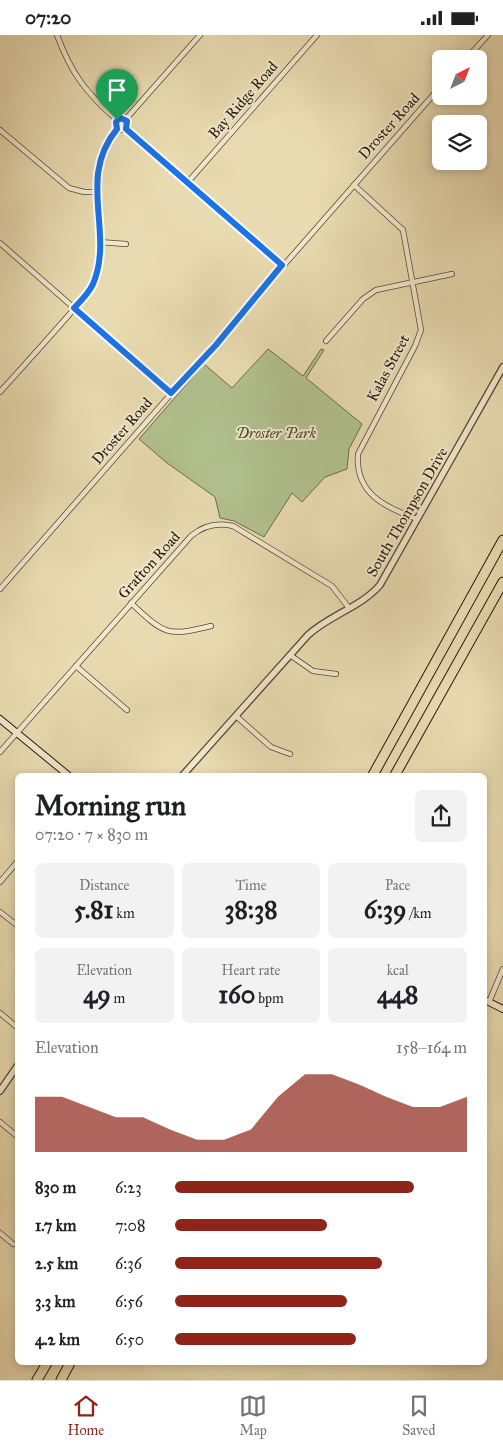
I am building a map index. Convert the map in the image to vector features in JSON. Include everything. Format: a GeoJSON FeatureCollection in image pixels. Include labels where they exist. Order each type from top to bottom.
{"type":"FeatureCollection","features":[{"type":"Feature","properties":{"kind":"highway"},"geometry":{"type":"LineString","coordinates":[[374,773],[503,540]]}},
{"type":"Feature","properties":{"kind":"highway"},"geometry":{"type":"LineString","coordinates":[[396,773],[503,582]]}},
{"type":"Feature","properties":{"kind":"highway"},"geometry":{"type":"LineString","coordinates":[[37,1380],[46,1365]]}},
{"type":"Feature","properties":{"kind":"highway"},"geometry":{"type":"LineString","coordinates":[[61,1380],[69,1365]]}},
{"type":"Feature","properties":{"kind":"main road"},"geometry":{"type":"LineString","coordinates":[[2,720],[66,773]]}},
{"type":"Feature","properties":{"kind":"main road"},"geometry":{"type":"LineString","coordinates":[[487,1001],[503,1009]]}},
{"type":"Feature","properties":{"kind":"street"},"geometry":{"type":"LineString","coordinates":[[57,35],[74,74],[97,103],[117,120],[125,120],[200,35]]}},
{"type":"Feature","properties":{"kind":"street","name":"Bay Ridge Road"},"geometry":{"type":"LineString","coordinates":[[188,182],[317,35]]}},
{"type":"Feature","properties":{"kind":"street"},"geometry":{"type":"LineString","coordinates":[[474,50],[488,35]]}},
{"type":"Feature","properties":{"kind":"street","name":"Droster Road"},"geometry":{"type":"LineString","coordinates":[[0,589],[171,393],[216,345],[282,265],[432,96]]}},
{"type":"Feature","properties":{"kind":"street"},"geometry":{"type":"LineString","coordinates":[[0,392],[74,308],[93,283],[98,260],[99,242],[96,175],[101,155],[117,129],[117,120]]}},
{"type":"Feature","properties":{"kind":"street"},"geometry":{"type":"LineString","coordinates":[[125,120],[127,123],[126,129]]}},
{"type":"Feature","properties":{"kind":"street"},"geometry":{"type":"LineString","coordinates":[[117,129],[126,129],[282,265]]}},
{"type":"Feature","properties":{"kind":"street"},"geometry":{"type":"LineString","coordinates":[[0,130],[69,188],[84,193],[96,192]]}},
{"type":"Feature","properties":{"kind":"street","name":"Kalas Street"},"geometry":{"type":"LineString","coordinates":[[354,185],[403,230],[421,319],[419,337],[358,453],[358,466],[362,484],[371,494],[405,515],[417,519]]}},
{"type":"Feature","properties":{"kind":"street"},"geometry":{"type":"LineString","coordinates":[[99,242],[126,244]]}},
{"type":"Feature","properties":{"kind":"street"},"geometry":{"type":"LineString","coordinates":[[0,243],[171,393]]}},
{"type":"Feature","properties":{"kind":"street"},"geometry":{"type":"LineString","coordinates":[[326,341],[363,299],[370,294],[383,288],[452,274]]}},
{"type":"Feature","properties":{"kind":"street","name":"South Thompson Drive"},"geometry":{"type":"LineString","coordinates":[[185,773],[290,655],[318,627],[370,595],[380,585],[503,367]]}},
{"type":"Feature","properties":{"kind":"street","name":"Grafton Road"},"geometry":{"type":"LineString","coordinates":[[0,752],[191,536],[205,527],[223,524],[233,526],[332,586],[349,608]]}},
{"type":"Feature","properties":{"kind":"street"},"geometry":{"type":"LineString","coordinates":[[131,603],[154,624],[170,632],[185,632],[211,625]]}},
{"type":"Feature","properties":{"kind":"street"},"geometry":{"type":"LineString","coordinates":[[290,655],[313,671],[336,674]]}},
{"type":"Feature","properties":{"kind":"street"},"geometry":{"type":"LineString","coordinates":[[76,666],[127,710]]}},
{"type":"Feature","properties":{"kind":"street"},"geometry":{"type":"LineString","coordinates":[[236,716],[271,747],[290,754]]}},
{"type":"Feature","properties":{"kind":"street"},"geometry":{"type":"LineString","coordinates":[[0,882],[15,864]]}},
{"type":"Feature","properties":{"kind":"street"},"geometry":{"type":"LineString","coordinates":[[0,912],[15,924]]}},
{"type":"Feature","properties":{"kind":"street"},"geometry":{"type":"LineString","coordinates":[[487,1001],[503,969]]}},
{"type":"Feature","properties":{"kind":"street"},"geometry":{"type":"LineString","coordinates":[[0,1013],[15,1026]]}},
{"type":"Feature","properties":{"kind":"street"},"geometry":{"type":"LineString","coordinates":[[0,1091],[15,1069]]}},
{"type":"Feature","properties":{"kind":"street"},"geometry":{"type":"LineString","coordinates":[[0,1122],[15,1134]]}},
{"type":"Feature","properties":{"kind":"street"},"geometry":{"type":"LineString","coordinates":[[0,1233],[13,1244]]}},
{"type":"Feature","properties":{"kind":"green space","name":"Droster Park"},"geometry":{"type":"Polygon","coordinates":[[[268,349],[303,376],[321,349],[324,350],[306,378],[362,424],[349,449],[347,469],[325,477],[302,502],[292,493],[264,537],[234,521],[220,518],[215,497],[167,463],[139,439],[204,364],[232,388],[268,349]]]}},
{"type":"Feature","properties":{"kind":"route"},"geometry":{"type":"LineString","coordinates":[[120,118],[127,121],[126,129],[282,265],[216,345],[171,393],[74,308],[90,289],[96,274],[99,242],[96,175],[104,146],[117,129],[117,120],[120,118]]}}]}
